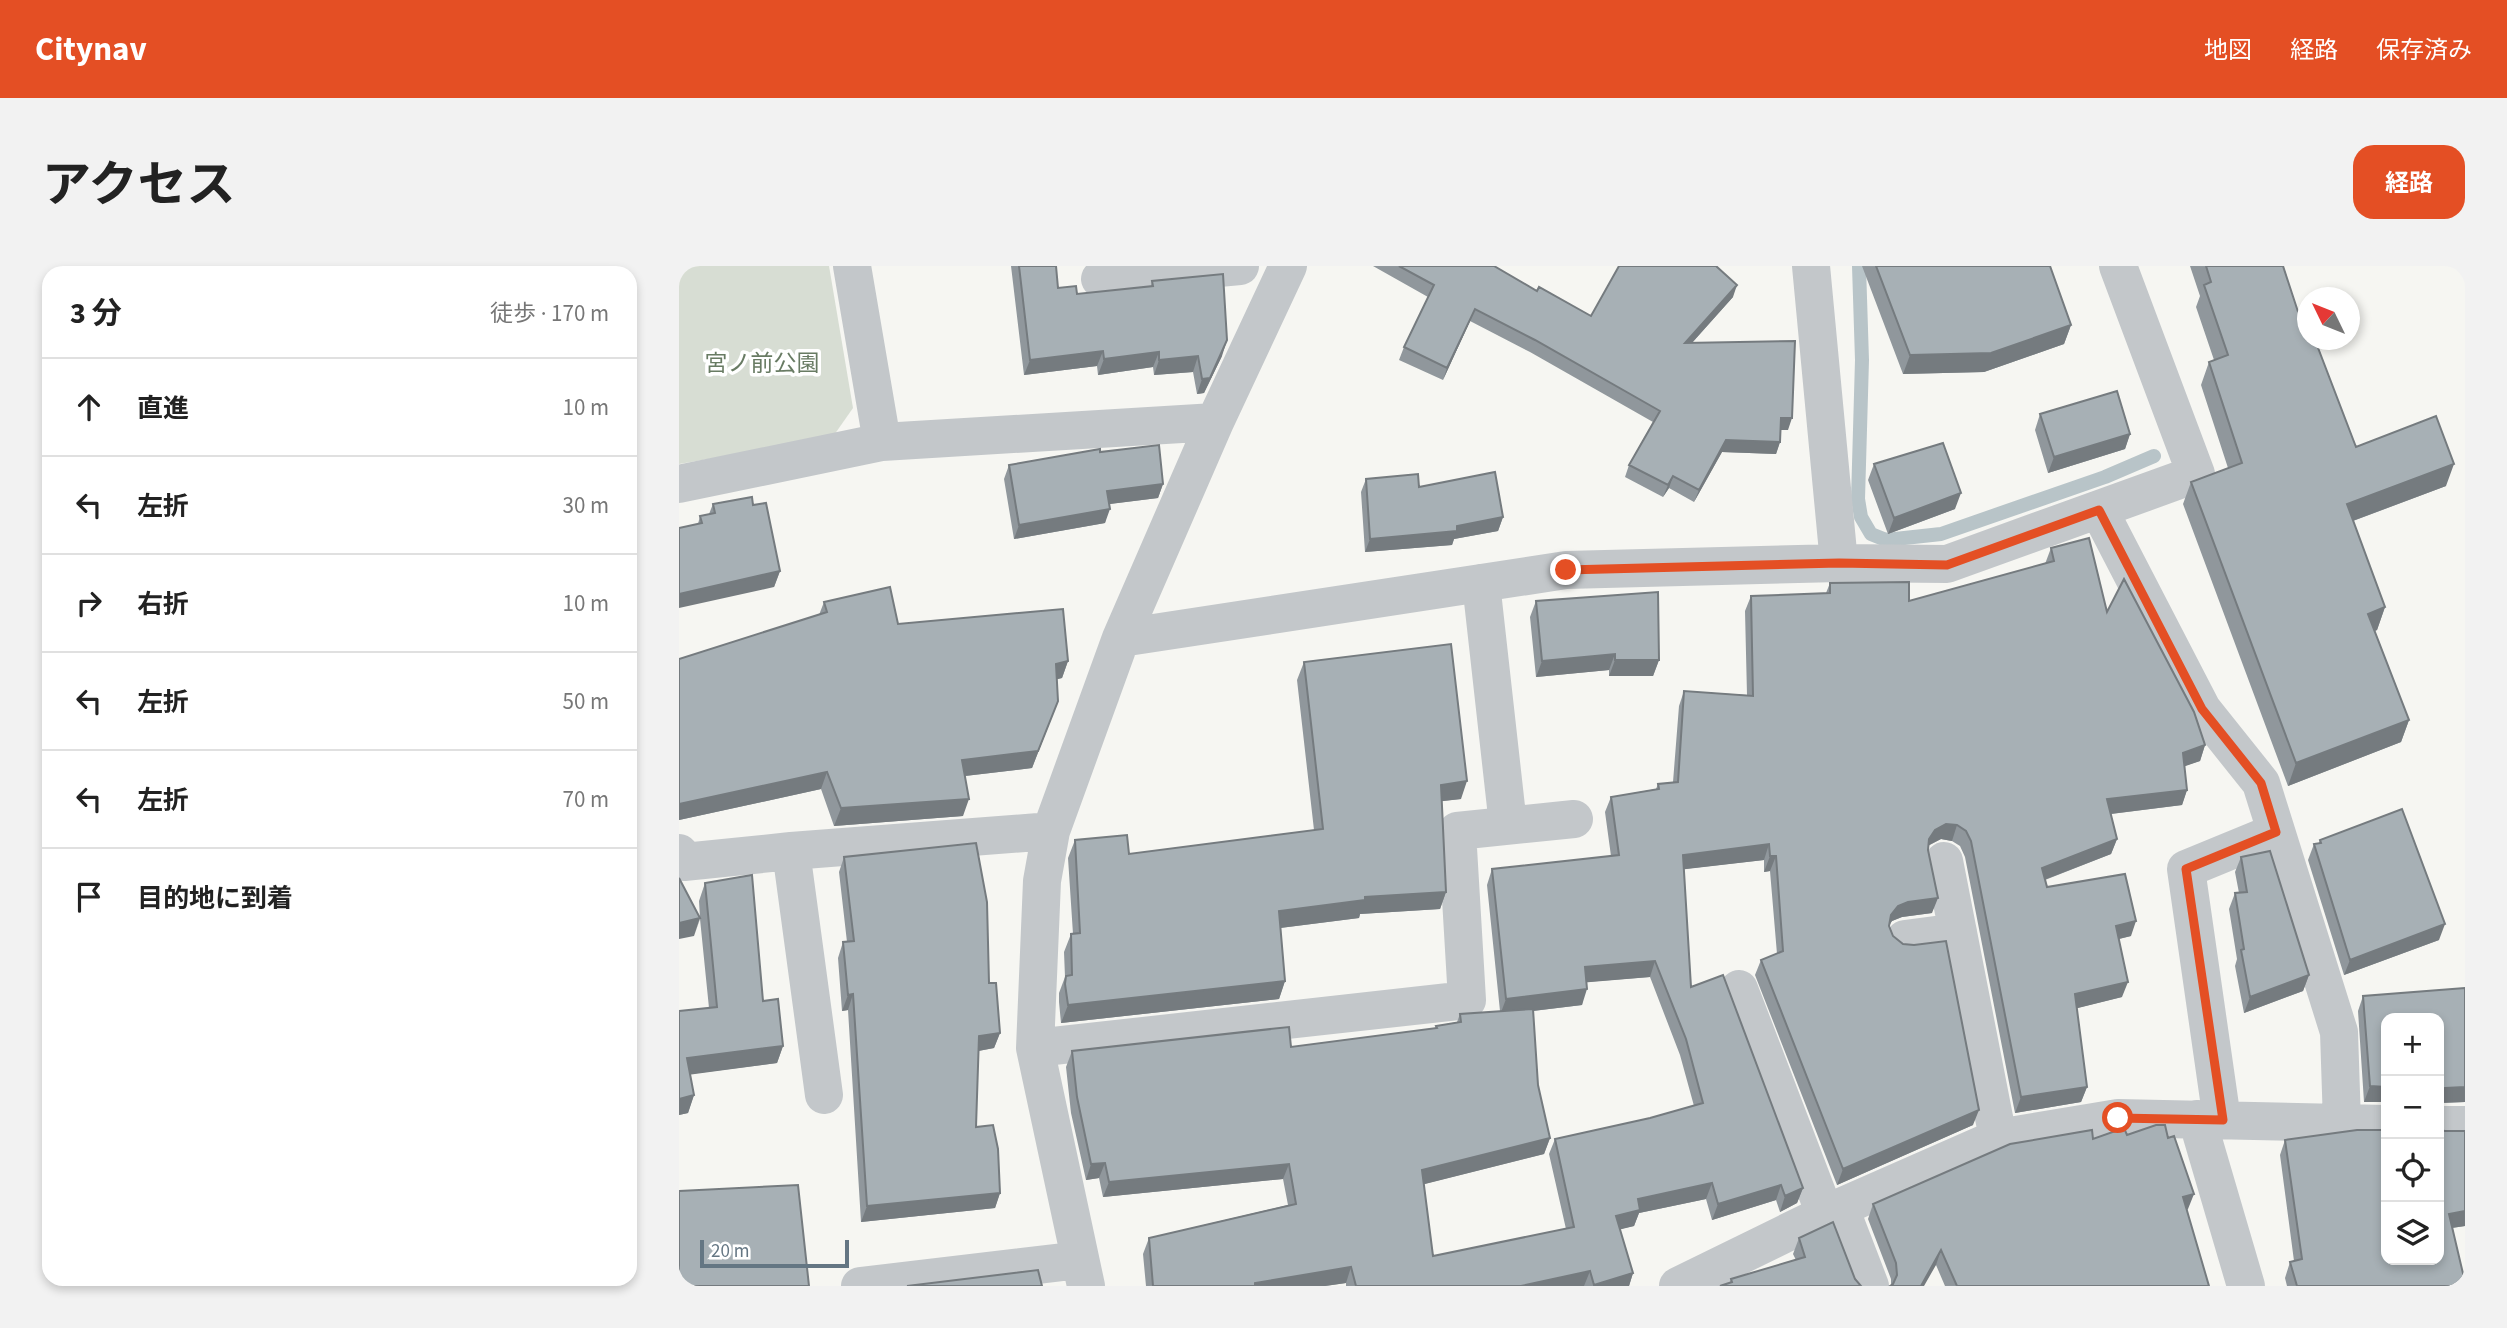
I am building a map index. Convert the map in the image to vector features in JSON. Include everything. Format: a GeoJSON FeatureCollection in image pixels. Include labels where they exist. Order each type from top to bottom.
{"type":"FeatureCollection","features":[{"type":"Feature","properties":{"kind":"street"},"geometry":{"type":"LineString","coordinates":[[852,266],[882,442]]}},
{"type":"Feature","properties":{"kind":"street"},"geometry":{"type":"LineString","coordinates":[[1100,279],[1240,266]]}},
{"type":"Feature","properties":{"kind":"street"},"geometry":{"type":"LineString","coordinates":[[860,1286],[1083,1273],[1035,1048],[1042,881],[1051,831],[1121,638],[1215,422],[1288,266]]}},
{"type":"Feature","properties":{"kind":"street"},"geometry":{"type":"LineString","coordinates":[[1811,266],[1839,563]]}},
{"type":"Feature","properties":{"kind":"street"},"geometry":{"type":"LineString","coordinates":[[1121,638],[1566,570],[1839,563],[1947,565],[2196,474],[2118,266]]}},
{"type":"Feature","properties":{"kind":"street"},"geometry":{"type":"LineString","coordinates":[[679,484],[882,442],[1215,422]]}},
{"type":"Feature","properties":{"kind":"street"},"geometry":{"type":"LineString","coordinates":[[2099,510],[2202,709],[2261,783],[2339,1032],[2342,1123]]}},
{"type":"Feature","properties":{"kind":"street"},"geometry":{"type":"LineString","coordinates":[[1481,583],[1508,825]]}},
{"type":"Feature","properties":{"kind":"street"},"geometry":{"type":"LineString","coordinates":[[1035,1048],[1467,1000],[1457,831],[1574,819]]}},
{"type":"Feature","properties":{"kind":"street"},"geometry":{"type":"LineString","coordinates":[[679,853],[684,862],[791,850],[1051,831]]}},
{"type":"Feature","properties":{"kind":"street"},"geometry":{"type":"LineString","coordinates":[[2246,1286],[2210,1120],[2186,869],[2276,832]]}},
{"type":"Feature","properties":{"kind":"street"},"geometry":{"type":"LineString","coordinates":[[791,850],[824,1095]]}},
{"type":"Feature","properties":{"kind":"street"},"geometry":{"type":"LineString","coordinates":[[1944,861],[1998,1138]]}},
{"type":"Feature","properties":{"kind":"street"},"geometry":{"type":"LineString","coordinates":[[1905,939],[1958,932]]}},
{"type":"Feature","properties":{"kind":"street"},"geometry":{"type":"LineString","coordinates":[[1739,989],[1833,1211],[1870,1286]]}},
{"type":"Feature","properties":{"kind":"street"},"geometry":{"type":"LineString","coordinates":[[1678,1286],[1833,1211],[1998,1138],[2118,1118],[2381,1124]]}},
{"type":"Feature","properties":{"kind":"street"},"geometry":{"type":"LineString","coordinates":[[2444,1125],[2465,1125]]}},
{"type":"Feature","properties":{"kind":"green space","name":"宮ノ前公園"},"geometry":{"type":"Polygon","coordinates":[[[679,266],[829,266],[853,408],[832,438],[679,464],[679,266]]]}},
{"type":"Feature","properties":{"kind":"building"},"geometry":{"type":"Polygon","coordinates":[[[1019,266],[1056,266],[1058,288],[1076,286],[1077,294],[1153,286],[1152,281],[1223,274],[1227,340],[1210,378],[1202,379],[1198,356],[1159,360],[1159,352],[1104,359],[1103,351],[1030,360],[1019,266]]]}},
{"type":"Feature","properties":{"kind":"building"},"geometry":{"type":"Polygon","coordinates":[[[1399,266],[1494,266],[1537,291],[1539,287],[1591,316],[1619,266],[1716,266],[1737,285],[1685,343],[1795,341],[1792,418],[1781,418],[1780,442],[1726,440],[1699,490],[1673,476],[1668,485],[1629,465],[1660,411],[1535,340],[1475,309],[1447,368],[1404,347],[1434,285],[1399,266]]]}},
{"type":"Feature","properties":{"kind":"building"},"geometry":{"type":"Polygon","coordinates":[[[1876,266],[2050,266],[2071,325],[1991,353],[1910,355],[1876,266]]]}},
{"type":"Feature","properties":{"kind":"building"},"geometry":{"type":"Polygon","coordinates":[[[2206,266],[2283,266],[2297,309],[2297,350],[2319,350],[2356,447],[2436,416],[2454,464],[2347,504],[2385,607],[2368,614],[2409,720],[2296,763],[2191,482],[2242,463],[2209,362],[2228,355],[2204,285],[2211,282],[2206,266]]]}},
{"type":"Feature","properties":{"kind":"building"},"geometry":{"type":"Polygon","coordinates":[[[2117,391],[2130,434],[2054,457],[2040,414],[2117,391]]]}},
{"type":"Feature","properties":{"kind":"building"},"geometry":{"type":"Polygon","coordinates":[[[1943,443],[1961,493],[1894,518],[1874,464],[1943,443]]]}},
{"type":"Feature","properties":{"kind":"building"},"geometry":{"type":"Polygon","coordinates":[[[1159,445],[1163,484],[1107,491],[1110,509],[1019,525],[1009,465],[1100,449],[1100,452],[1159,445]]]}},
{"type":"Feature","properties":{"kind":"building"},"geometry":{"type":"Polygon","coordinates":[[[1495,472],[1503,517],[1457,526],[1457,531],[1370,539],[1366,479],[1418,474],[1419,487],[1495,472]]]}},
{"type":"Feature","properties":{"kind":"building"},"geometry":{"type":"Polygon","coordinates":[[[752,497],[753,505],[766,503],[780,571],[679,594],[679,528],[702,523],[700,516],[715,513],[713,504],[752,497]]]}},
{"type":"Feature","properties":{"kind":"building"},"geometry":{"type":"Polygon","coordinates":[[[2089,538],[2107,612],[2124,579],[2194,712],[2205,745],[2183,753],[2187,790],[2107,799],[2117,839],[2042,868],[2047,887],[2125,874],[2136,921],[2116,926],[2128,982],[2075,994],[2087,1087],[2021,1097],[1971,841],[1966,831],[1957,825],[1946,824],[1935,830],[1929,839],[1928,850],[1938,898],[1898,906],[1891,915],[1889,926],[1893,936],[1903,944],[1946,941],[1979,1110],[1843,1169],[1761,960],[1783,951],[1776,856],[1770,856],[1769,844],[1683,855],[1691,987],[1723,975],[1803,1188],[1785,1196],[1781,1185],[1718,1204],[1712,1183],[1638,1199],[1640,1210],[1616,1216],[1633,1273],[1594,1285],[1590,1271],[1521,1286],[1356,1286],[1351,1267],[1255,1283],[1255,1286],[1153,1286],[1149,1238],[1296,1204],[1289,1164],[1109,1182],[1105,1163],[1091,1164],[1077,1097],[1072,1051],[1289,1027],[1291,1047],[1437,1028],[1436,1026],[1461,1022],[1460,1014],[1533,1009],[1538,1085],[1550,1138],[1422,1170],[1433,1256],[1574,1227],[1555,1139],[1703,1103],[1686,1039],[1655,961],[1585,967],[1587,989],[1506,999],[1492,869],[1619,855],[1611,797],[1659,789],[1658,784],[1678,782],[1684,691],[1753,696],[1751,596],[1830,593],[1830,583],[1909,582],[1909,601],[2054,561],[2051,548],[2089,538]]]}},
{"type":"Feature","properties":{"kind":"building"},"geometry":{"type":"Polygon","coordinates":[[[890,587],[898,624],[1063,609],[1068,661],[1056,664],[1058,701],[1038,751],[962,760],[969,799],[841,808],[827,772],[679,804],[679,659],[827,612],[824,602],[890,587]]]}},
{"type":"Feature","properties":{"kind":"building"},"geometry":{"type":"Polygon","coordinates":[[[1658,592],[1659,660],[1615,660],[1615,654],[1542,661],[1536,601],[1658,592]]]}},
{"type":"Feature","properties":{"kind":"building"},"geometry":{"type":"Polygon","coordinates":[[[1451,644],[1467,781],[1441,785],[1446,892],[1365,897],[1365,900],[1279,911],[1285,981],[1068,1005],[1065,984],[1066,976],[1072,975],[1071,934],[1080,933],[1075,840],[1127,835],[1129,854],[1323,829],[1304,662],[1451,644]]]}},
{"type":"Feature","properties":{"kind":"building"},"geometry":{"type":"Polygon","coordinates":[[[2402,809],[2445,924],[2350,960],[2314,844],[2402,809]]]}},
{"type":"Feature","properties":{"kind":"building"},"geometry":{"type":"Polygon","coordinates":[[[976,843],[987,902],[989,983],[996,983],[1000,1033],[979,1036],[976,1127],[993,1125],[998,1149],[1000,1193],[867,1206],[853,994],[848,995],[843,942],[854,941],[844,857],[976,843]]]}},
{"type":"Feature","properties":{"kind":"building"},"geometry":{"type":"Polygon","coordinates":[[[2270,851],[2309,975],[2250,997],[2241,950],[2244,949],[2235,893],[2247,892],[2241,857],[2270,851]]]}},
{"type":"Feature","properties":{"kind":"building"},"geometry":{"type":"Polygon","coordinates":[[[752,875],[763,1001],[778,999],[783,1046],[687,1058],[694,1095],[679,1099],[679,1011],[717,1007],[705,883],[752,875]]]}},
{"type":"Feature","properties":{"kind":"building"},"geometry":{"type":"Polygon","coordinates":[[[679,878],[700,918],[679,923],[679,878]]]}},
{"type":"Feature","properties":{"kind":"building"},"geometry":{"type":"Polygon","coordinates":[[[2465,988],[2465,1087],[2444,1088],[2444,1013],[2381,1013],[2381,1087],[2370,1086],[2363,996],[2465,988]]]}},
{"type":"Feature","properties":{"kind":"building"},"geometry":{"type":"Polygon","coordinates":[[[2156,1125],[2165,1125],[2168,1138],[2174,1136],[2194,1194],[2183,1197],[2209,1286],[1957,1286],[1941,1250],[1921,1286],[1890,1286],[1897,1275],[1896,1263],[1873,1204],[2010,1144],[2092,1130],[2093,1139],[2124,1128],[2127,1135],[2156,1125]]]}},
{"type":"Feature","properties":{"kind":"building"},"geometry":{"type":"Polygon","coordinates":[[[2357,1130],[2381,1130],[2381,1265],[2444,1265],[2444,1131],[2465,1131],[2465,1211],[2449,1214],[2465,1286],[2297,1286],[2290,1262],[2302,1259],[2285,1140],[2357,1130]]]}},
{"type":"Feature","properties":{"kind":"building"},"geometry":{"type":"Polygon","coordinates":[[[798,1185],[809,1286],[679,1286],[679,1191],[798,1185]]]}},
{"type":"Feature","properties":{"kind":"building"},"geometry":{"type":"Polygon","coordinates":[[[1833,1222],[1855,1279],[1861,1286],[1720,1286],[1732,1282],[1731,1279],[1805,1257],[1799,1238],[1833,1222]]]}},
{"type":"Feature","properties":{"kind":"building"},"geometry":{"type":"Polygon","coordinates":[[[1038,1270],[1042,1286],[907,1286],[1038,1270]]]}},
{"type":"Feature","properties":{"kind":"waterway"},"geometry":{"type":"LineString","coordinates":[[1859,266],[1862,360],[1858,499],[1861,517],[1871,534],[1886,540],[1941,534],[2105,477],[2154,456]]}},
{"type":"Feature","properties":{"kind":"route"},"geometry":{"type":"LineString","coordinates":[[1566,570],[1839,563],[1947,565],[2099,510],[2202,709],[2261,783],[2276,832],[2186,869],[2223,1120],[2118,1118]]}}]}
